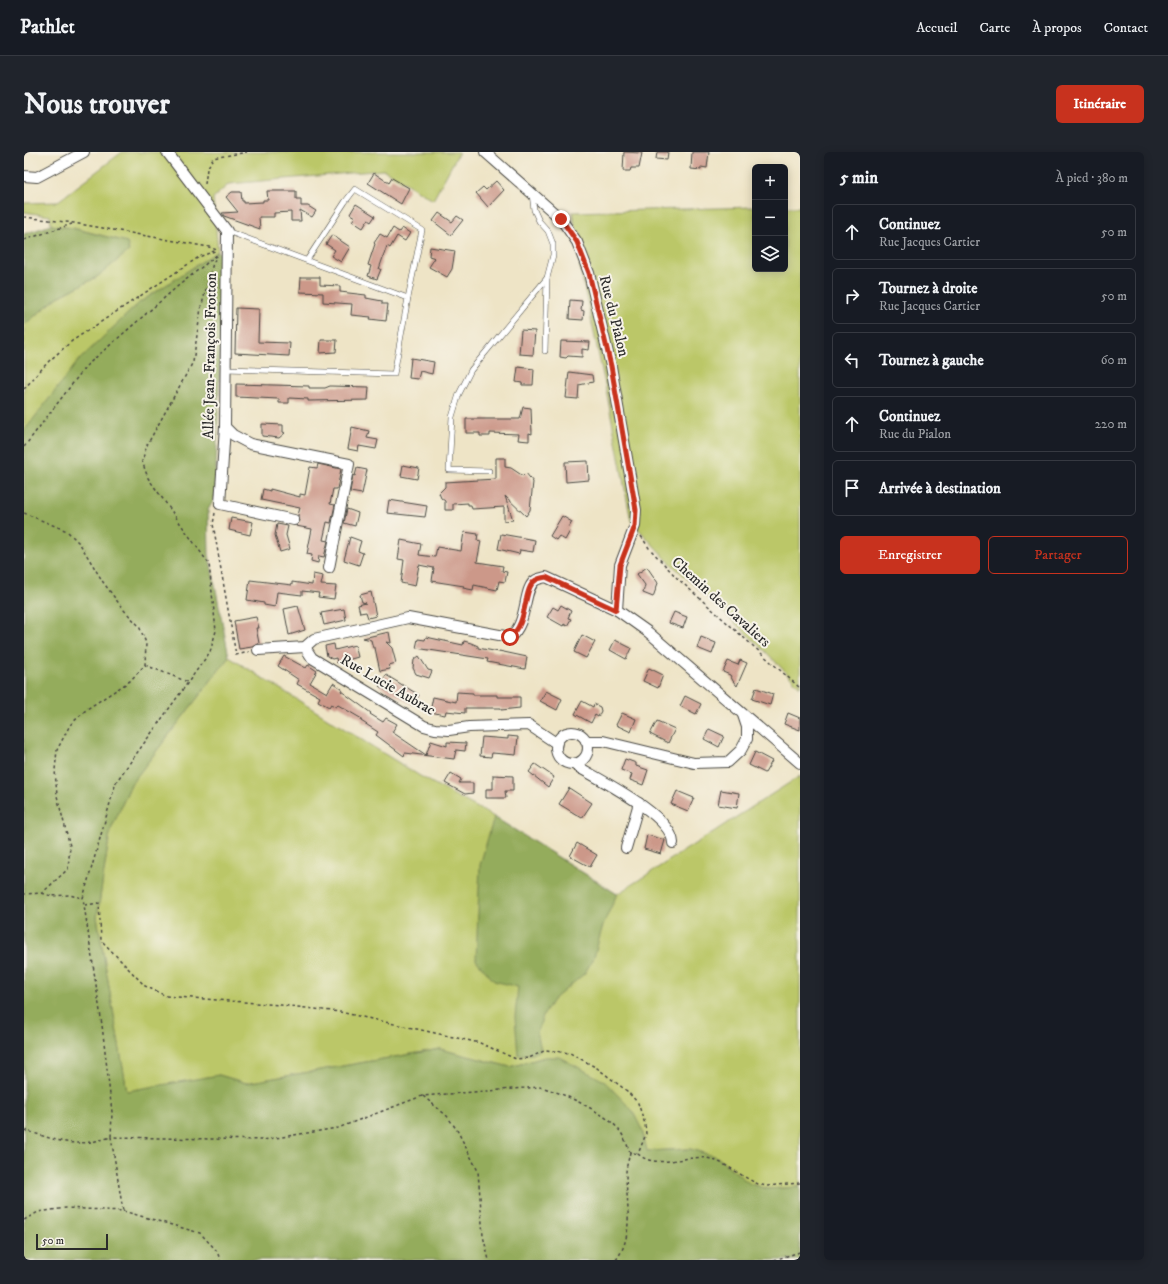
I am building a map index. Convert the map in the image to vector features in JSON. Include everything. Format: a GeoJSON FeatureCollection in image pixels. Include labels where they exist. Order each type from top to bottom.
{"type":"FeatureCollection","features":[{"type":"Feature","properties":{"kind":"street"},"geometry":{"type":"LineString","coordinates":[[24,176],[37,177],[84,152]]}},
{"type":"Feature","properties":{"kind":"street"},"geometry":{"type":"LineString","coordinates":[[167,152],[202,198],[227,236]]}},
{"type":"Feature","properties":{"kind":"street","name":"Rue du Pialon"},"geometry":{"type":"LineString","coordinates":[[485,152],[561,219],[577,242],[589,273],[611,366],[636,510],[635,526]]}},
{"type":"Feature","properties":{"kind":"street","name":"Allée Jean-François Frotton"},"geometry":{"type":"LineString","coordinates":[[220,504],[225,427],[227,236]]}},
{"type":"Feature","properties":{"kind":"street"},"geometry":{"type":"LineString","coordinates":[[225,427],[233,435],[250,444],[349,464],[329,568]]}},
{"type":"Feature","properties":{"kind":"street"},"geometry":{"type":"LineString","coordinates":[[220,504],[294,520]]}},
{"type":"Feature","properties":{"kind":"street"},"geometry":{"type":"LineString","coordinates":[[616,610],[620,565],[635,526]]}},
{"type":"Feature","properties":{"kind":"street"},"geometry":{"type":"LineString","coordinates":[[258,650],[305,647],[314,638],[408,618],[510,637],[520,626],[530,587],[536,580],[546,577],[616,610],[648,632],[743,716],[800,763]]}},
{"type":"Feature","properties":{"kind":"street","name":"Rue Lucie Aubrac"},"geometry":{"type":"LineString","coordinates":[[305,647],[312,658],[424,726],[449,730],[468,727],[529,725],[556,743]]}},
{"type":"Feature","properties":{"kind":"street"},"geometry":{"type":"LineString","coordinates":[[586,741],[603,741],[694,763],[728,762],[741,750],[747,739],[747,727],[743,716]]}},
{"type":"Feature","properties":{"kind":"street"},"geometry":{"type":"LineString","coordinates":[[572,732],[581,734],[586,741],[588,748],[587,754],[580,762],[575,764],[565,764],[558,758],[555,751],[556,743],[560,736],[572,732]]}},
{"type":"Feature","properties":{"kind":"street"},"geometry":{"type":"LineString","coordinates":[[575,764],[639,803],[667,828],[672,836],[673,843]]}},
{"type":"Feature","properties":{"kind":"street"},"geometry":{"type":"LineString","coordinates":[[626,848],[639,803]]}},
{"type":"Feature","properties":{"kind":"lane"},"geometry":{"type":"LineString","coordinates":[[225,370],[394,374],[422,230],[355,190],[345,202],[307,260]]}},
{"type":"Feature","properties":{"kind":"lane"},"geometry":{"type":"LineString","coordinates":[[532,193],[534,210],[548,231],[553,244],[553,255],[547,278],[545,351]]}},
{"type":"Feature","properties":{"kind":"lane"},"geometry":{"type":"LineString","coordinates":[[227,236],[307,260],[408,298]]}},
{"type":"Feature","properties":{"kind":"lane"},"geometry":{"type":"LineString","coordinates":[[489,471],[449,470],[452,417],[454,409],[459,394],[471,370],[547,278]]}},
{"type":"Feature","properties":{"kind":"path"},"geometry":{"type":"LineString","coordinates":[[202,198],[210,162],[213,158],[247,152]]}},
{"type":"Feature","properties":{"kind":"path"},"geometry":{"type":"LineString","coordinates":[[24,217],[74,223],[209,247],[217,250]]}},
{"type":"Feature","properties":{"kind":"path"},"geometry":{"type":"LineString","coordinates":[[24,240],[74,223]]}},
{"type":"Feature","properties":{"kind":"path"},"geometry":{"type":"LineString","coordinates":[[24,389],[49,361],[72,341],[199,257],[217,250],[227,236]]}},
{"type":"Feature","properties":{"kind":"path"},"geometry":{"type":"LineString","coordinates":[[122,1211],[111,1137],[112,1112],[102,1025],[83,898],[116,782],[210,652],[216,631],[209,564],[148,478],[142,461],[147,444],[193,362],[201,308],[213,263],[218,255],[217,250]]}},
{"type":"Feature","properties":{"kind":"path"},"geometry":{"type":"LineString","coordinates":[[24,447],[86,366],[178,286],[218,255]]}},
{"type":"Feature","properties":{"kind":"path"},"geometry":{"type":"LineString","coordinates":[[220,504],[214,513],[213,524],[236,655],[258,650]]}},
{"type":"Feature","properties":{"kind":"path"},"geometry":{"type":"LineString","coordinates":[[24,513],[67,531],[80,544],[103,582],[123,609],[139,626],[146,643],[145,665],[130,681],[87,709],[70,725],[56,750],[55,770],[57,796],[70,846],[68,869],[42,893]]}},
{"type":"Feature","properties":{"kind":"path","name":"Chemin des Cavaliers"},"geometry":{"type":"LineString","coordinates":[[635,526],[649,548],[677,578],[800,688]]}},
{"type":"Feature","properties":{"kind":"path"},"geometry":{"type":"LineString","coordinates":[[145,665],[188,682]]}},
{"type":"Feature","properties":{"kind":"path"},"geometry":{"type":"LineString","coordinates":[[24,894],[42,893],[51,896],[69,894],[83,898]]}},
{"type":"Feature","properties":{"kind":"path"},"geometry":{"type":"LineString","coordinates":[[84,905],[99,903],[101,940],[145,986],[166,996],[281,1005],[340,1012],[480,1043],[516,1059],[529,1058],[546,1050],[570,1053],[597,1068],[627,1090],[638,1104],[645,1124],[646,1134],[638,1154]]}},
{"type":"Feature","properties":{"kind":"path"},"geometry":{"type":"LineString","coordinates":[[24,1130],[64,1143],[92,1143],[111,1137],[263,1140],[338,1128],[422,1096],[539,1087],[551,1089],[608,1120],[619,1129],[630,1152],[626,1171],[629,1219],[625,1242],[616,1260]]}},
{"type":"Feature","properties":{"kind":"path"},"geometry":{"type":"LineString","coordinates":[[422,1096],[447,1116],[457,1130],[478,1171],[483,1236],[489,1260]]}},
{"type":"Feature","properties":{"kind":"path"},"geometry":{"type":"LineString","coordinates":[[630,1152],[638,1154],[646,1161],[659,1162],[697,1157],[708,1158],[751,1181],[766,1186],[800,1183]]}},
{"type":"Feature","properties":{"kind":"path"},"geometry":{"type":"LineString","coordinates":[[24,1220],[38,1212],[66,1208],[122,1211],[200,1233],[217,1250],[220,1260]]}},
{"type":"Feature","properties":{"kind":"path"},"geometry":{"type":"LineString","coordinates":[[774,1260],[800,1252]]}},
{"type":"Feature","properties":{"kind":"green space"},"geometry":{"type":"Polygon","coordinates":[[[122,152],[459,152],[433,200],[384,170],[229,184],[213,198],[218,251],[139,303],[24,431],[24,325],[58,297],[97,277],[127,242],[73,228],[51,225],[50,216],[24,212],[24,203],[57,202],[122,152]]]}},
{"type":"Feature","properties":{"kind":"green space"},"geometry":{"type":"Polygon","coordinates":[[[752,207],[752,272],[788,272],[788,207],[800,207],[800,687],[763,649],[668,561],[631,521],[605,384],[580,268],[573,212],[752,207]]]}},
{"type":"Feature","properties":{"kind":"green space"},"geometry":{"type":"Polygon","coordinates":[[[51,225],[72,228],[127,242],[129,251],[97,277],[58,297],[24,325],[24,234],[51,225]]]}},
{"type":"Feature","properties":{"kind":"green space"},"geometry":{"type":"Polygon","coordinates":[[[218,251],[221,254],[223,271],[215,498],[208,510],[209,554],[229,657],[131,784],[110,832],[97,917],[127,1091],[219,1075],[246,1083],[440,1049],[510,1067],[545,1057],[559,1057],[604,1081],[632,1110],[642,1130],[647,1151],[690,1149],[717,1157],[750,1184],[768,1189],[800,1187],[800,1260],[24,1260],[24,431],[79,360],[139,303],[218,251]]]}},
{"type":"Feature","properties":{"kind":"green space"},"geometry":{"type":"Polygon","coordinates":[[[229,657],[420,776],[494,817],[617,894],[800,776],[800,1187],[768,1189],[750,1184],[717,1157],[690,1149],[647,1151],[642,1130],[545,1057],[510,1067],[440,1049],[246,1083],[219,1075],[127,1092],[97,917],[110,832],[131,784],[229,657]]]}},
{"type":"Feature","properties":{"kind":"green space"},"geometry":{"type":"Polygon","coordinates":[[[494,817],[617,894],[603,925],[594,957],[585,973],[553,1000],[543,1016],[537,1032],[541,1050],[533,1054],[518,1055],[515,1017],[518,987],[494,981],[476,960],[480,865],[494,817]]]}},
{"type":"Feature","properties":{"kind":"building"},"geometry":{"type":"Polygon","coordinates":[[[624,152],[642,153],[639,168],[631,168],[630,171],[623,171],[624,152]]]}},
{"type":"Feature","properties":{"kind":"building"},"geometry":{"type":"Polygon","coordinates":[[[657,152],[668,152],[667,160],[656,159],[657,152]]]}},
{"type":"Feature","properties":{"kind":"building"},"geometry":{"type":"Polygon","coordinates":[[[692,152],[709,152],[707,168],[701,167],[701,170],[691,169],[692,152]]]}},
{"type":"Feature","properties":{"kind":"building"},"geometry":{"type":"Polygon","coordinates":[[[374,173],[389,183],[392,178],[409,188],[401,204],[368,183],[374,173]]]}},
{"type":"Feature","properties":{"kind":"building"},"geometry":{"type":"Polygon","coordinates":[[[496,181],[504,190],[488,207],[476,193],[483,187],[486,190],[496,181]]]}},
{"type":"Feature","properties":{"kind":"building"},"geometry":{"type":"Polygon","coordinates":[[[267,191],[296,191],[296,199],[301,199],[301,206],[308,206],[316,211],[312,217],[300,210],[301,221],[291,221],[291,212],[274,213],[274,217],[259,217],[260,229],[224,216],[222,213],[238,212],[226,197],[232,192],[241,192],[242,201],[244,201],[244,203],[263,202],[263,200],[268,200],[267,191]]]}},
{"type":"Feature","properties":{"kind":"building"},"geometry":{"type":"Polygon","coordinates":[[[356,204],[375,216],[371,222],[368,220],[363,228],[352,221],[355,217],[350,214],[356,204]]]}},
{"type":"Feature","properties":{"kind":"building"},"geometry":{"type":"Polygon","coordinates":[[[439,213],[452,222],[457,216],[463,220],[451,235],[433,221],[439,213]]]}},
{"type":"Feature","properties":{"kind":"building"},"geometry":{"type":"Polygon","coordinates":[[[393,228],[399,232],[402,228],[410,233],[405,241],[397,236],[390,248],[387,246],[377,279],[368,276],[371,266],[368,265],[375,244],[374,243],[380,234],[387,238],[393,228]]]}},
{"type":"Feature","properties":{"kind":"building"},"geometry":{"type":"Polygon","coordinates":[[[332,235],[350,247],[341,262],[331,256],[335,250],[326,244],[332,235]]]}},
{"type":"Feature","properties":{"kind":"building"},"geometry":{"type":"Polygon","coordinates":[[[430,247],[455,251],[452,269],[447,277],[429,267],[435,258],[429,256],[430,247]]]}},
{"type":"Feature","properties":{"kind":"building"},"geometry":{"type":"Polygon","coordinates":[[[301,277],[320,277],[320,285],[340,286],[340,292],[366,295],[366,298],[382,301],[382,304],[388,304],[386,321],[370,319],[371,317],[351,315],[352,304],[323,302],[323,293],[300,292],[301,277]]]}},
{"type":"Feature","properties":{"kind":"building"},"geometry":{"type":"Polygon","coordinates":[[[570,300],[582,301],[581,310],[584,311],[583,320],[569,319],[570,300]]]}},
{"type":"Feature","properties":{"kind":"building"},"geometry":{"type":"Polygon","coordinates":[[[236,308],[259,309],[258,342],[290,343],[289,356],[235,353],[236,308]]]}},
{"type":"Feature","properties":{"kind":"building"},"geometry":{"type":"Polygon","coordinates":[[[521,330],[535,331],[533,355],[519,354],[521,330]]]}},
{"type":"Feature","properties":{"kind":"building"},"geometry":{"type":"Polygon","coordinates":[[[321,340],[337,340],[336,352],[320,353],[321,340]]]}},
{"type":"Feature","properties":{"kind":"building"},"geometry":{"type":"Polygon","coordinates":[[[561,341],[590,342],[589,350],[582,349],[582,357],[560,357],[561,341]]]}},
{"type":"Feature","properties":{"kind":"building"},"geometry":{"type":"Polygon","coordinates":[[[411,358],[434,362],[432,374],[420,371],[418,379],[409,378],[411,358]]]}},
{"type":"Feature","properties":{"kind":"building"},"geometry":{"type":"Polygon","coordinates":[[[518,367],[534,369],[533,385],[522,385],[522,383],[516,382],[518,367]]]}},
{"type":"Feature","properties":{"kind":"building"},"geometry":{"type":"Polygon","coordinates":[[[569,372],[592,375],[593,382],[579,385],[578,399],[566,398],[569,372]]]}},
{"type":"Feature","properties":{"kind":"building"},"geometry":{"type":"Polygon","coordinates":[[[236,384],[309,386],[309,388],[325,388],[330,386],[369,387],[368,400],[308,401],[308,399],[289,398],[289,403],[279,403],[279,399],[236,397],[236,384]]]}},
{"type":"Feature","properties":{"kind":"building"},"geometry":{"type":"Polygon","coordinates":[[[523,407],[531,408],[532,434],[529,433],[529,441],[518,440],[519,434],[490,433],[490,436],[480,436],[480,433],[466,433],[466,419],[520,419],[523,407]]]}},
{"type":"Feature","properties":{"kind":"building"},"geometry":{"type":"Polygon","coordinates":[[[262,424],[283,425],[283,432],[285,433],[279,438],[262,436],[262,424]]]}},
{"type":"Feature","properties":{"kind":"building"},"geometry":{"type":"Polygon","coordinates":[[[352,427],[369,431],[367,438],[378,440],[376,449],[359,446],[358,451],[348,449],[352,427]]]}},
{"type":"Feature","properties":{"kind":"building"},"geometry":{"type":"Polygon","coordinates":[[[496,458],[505,458],[505,467],[511,468],[523,476],[526,473],[533,482],[530,510],[526,516],[505,496],[513,520],[504,521],[504,507],[472,509],[471,505],[468,505],[468,503],[453,504],[453,510],[445,510],[445,501],[441,498],[439,493],[445,487],[445,482],[496,479],[496,458]]]}},
{"type":"Feature","properties":{"kind":"building"},"geometry":{"type":"Polygon","coordinates":[[[588,461],[589,480],[566,482],[565,462],[588,461]]]}},
{"type":"Feature","properties":{"kind":"building"},"geometry":{"type":"Polygon","coordinates":[[[318,464],[341,469],[337,489],[333,489],[330,504],[335,505],[331,523],[327,522],[323,540],[328,541],[324,557],[319,556],[318,563],[311,561],[312,555],[307,554],[312,529],[296,526],[300,521],[298,515],[300,508],[261,500],[263,489],[270,491],[270,489],[300,497],[300,494],[305,495],[310,467],[317,468],[318,464]]]}},
{"type":"Feature","properties":{"kind":"building"},"geometry":{"type":"Polygon","coordinates":[[[403,465],[419,468],[417,479],[401,476],[403,465]]]}},
{"type":"Feature","properties":{"kind":"building"},"geometry":{"type":"Polygon","coordinates":[[[357,468],[367,470],[362,494],[350,492],[353,475],[355,476],[357,468]]]}},
{"type":"Feature","properties":{"kind":"building"},"geometry":{"type":"Polygon","coordinates":[[[389,500],[427,506],[425,517],[387,513],[389,500]]]}},
{"type":"Feature","properties":{"kind":"building"},"geometry":{"type":"Polygon","coordinates":[[[347,509],[358,513],[355,526],[344,523],[347,509]]]}},
{"type":"Feature","properties":{"kind":"building"},"geometry":{"type":"Polygon","coordinates":[[[562,516],[572,522],[568,529],[570,531],[565,540],[559,536],[556,540],[550,536],[562,516]]]}},
{"type":"Feature","properties":{"kind":"building"},"geometry":{"type":"Polygon","coordinates":[[[231,518],[253,522],[250,535],[229,530],[231,518]]]}},
{"type":"Feature","properties":{"kind":"building"},"geometry":{"type":"Polygon","coordinates":[[[277,524],[288,526],[286,535],[290,549],[280,552],[275,535],[277,524]]]}},
{"type":"Feature","properties":{"kind":"building"},"geometry":{"type":"Polygon","coordinates":[[[464,532],[478,534],[477,540],[481,541],[477,562],[503,566],[502,571],[507,572],[505,582],[499,581],[497,590],[474,585],[473,590],[463,588],[464,586],[432,581],[434,568],[419,565],[415,586],[401,583],[404,560],[398,559],[401,540],[421,544],[419,555],[435,557],[437,547],[461,551],[464,532]]]}},
{"type":"Feature","properties":{"kind":"building"},"geometry":{"type":"Polygon","coordinates":[[[501,534],[535,540],[533,552],[520,550],[519,554],[498,549],[501,534]]]}},
{"type":"Feature","properties":{"kind":"building"},"geometry":{"type":"Polygon","coordinates":[[[350,537],[361,541],[358,551],[363,553],[359,565],[344,560],[350,537]]]}},
{"type":"Feature","properties":{"kind":"building"},"geometry":{"type":"Polygon","coordinates":[[[647,567],[658,583],[653,597],[643,593],[645,585],[637,574],[647,567]]]}},
{"type":"Feature","properties":{"kind":"building"},"geometry":{"type":"Polygon","coordinates":[[[313,574],[323,576],[321,585],[336,586],[334,599],[318,597],[319,593],[302,591],[302,595],[277,592],[275,607],[264,605],[264,603],[247,600],[250,580],[292,585],[292,582],[312,585],[313,574]]]}},
{"type":"Feature","properties":{"kind":"building"},"geometry":{"type":"Polygon","coordinates":[[[371,592],[376,616],[368,618],[366,612],[360,613],[358,605],[366,603],[362,602],[360,595],[371,592]]]}},
{"type":"Feature","properties":{"kind":"building"},"geometry":{"type":"Polygon","coordinates":[[[561,605],[571,611],[568,618],[571,619],[567,626],[564,624],[563,626],[547,617],[553,607],[558,610],[561,605]]]}},
{"type":"Feature","properties":{"kind":"building"},"geometry":{"type":"Polygon","coordinates":[[[298,606],[305,630],[289,635],[284,609],[298,606]]]}},
{"type":"Feature","properties":{"kind":"building"},"geometry":{"type":"Polygon","coordinates":[[[344,609],[346,620],[324,625],[321,613],[344,609]]]}},
{"type":"Feature","properties":{"kind":"building"},"geometry":{"type":"Polygon","coordinates":[[[674,612],[687,617],[683,628],[669,623],[674,612]]]}},
{"type":"Feature","properties":{"kind":"building"},"geometry":{"type":"Polygon","coordinates":[[[256,617],[259,628],[256,628],[259,643],[252,647],[239,649],[234,621],[256,617]]]}},
{"type":"Feature","properties":{"kind":"building"},"geometry":{"type":"Polygon","coordinates":[[[389,632],[391,643],[386,642],[392,648],[396,663],[389,665],[390,669],[380,671],[375,648],[373,648],[371,640],[363,638],[389,632]]]}},
{"type":"Feature","properties":{"kind":"building"},"geometry":{"type":"Polygon","coordinates":[[[582,635],[595,642],[586,658],[574,652],[582,635]]]}},
{"type":"Feature","properties":{"kind":"building"},"geometry":{"type":"Polygon","coordinates":[[[426,637],[463,645],[464,641],[478,646],[478,648],[527,657],[525,669],[487,662],[488,659],[416,648],[418,639],[425,640],[426,637]]]}},
{"type":"Feature","properties":{"kind":"building"},"geometry":{"type":"Polygon","coordinates":[[[701,637],[716,643],[712,654],[697,648],[701,637]]]}},
{"type":"Feature","properties":{"kind":"building"},"geometry":{"type":"Polygon","coordinates":[[[615,640],[631,648],[626,659],[610,650],[615,640]]]}},
{"type":"Feature","properties":{"kind":"building"},"geometry":{"type":"Polygon","coordinates":[[[334,644],[335,650],[355,645],[358,657],[337,663],[336,658],[332,659],[327,656],[325,646],[334,644]]]}},
{"type":"Feature","properties":{"kind":"building"},"geometry":{"type":"Polygon","coordinates":[[[284,656],[306,668],[308,665],[317,671],[310,683],[327,693],[333,683],[342,689],[341,691],[371,713],[370,714],[383,722],[386,718],[397,724],[392,732],[426,755],[431,741],[447,746],[447,742],[466,743],[465,751],[456,750],[454,759],[405,753],[404,756],[376,735],[378,732],[361,721],[362,719],[338,705],[336,707],[331,704],[329,707],[318,701],[320,697],[297,684],[299,680],[278,666],[284,656]]]}},
{"type":"Feature","properties":{"kind":"building"},"geometry":{"type":"Polygon","coordinates":[[[419,656],[428,670],[432,671],[429,678],[416,674],[413,668],[414,660],[419,656]]]}},
{"type":"Feature","properties":{"kind":"building"},"geometry":{"type":"Polygon","coordinates":[[[740,660],[747,663],[737,686],[730,675],[723,672],[728,661],[738,665],[740,660]]]}},
{"type":"Feature","properties":{"kind":"building"},"geometry":{"type":"Polygon","coordinates":[[[649,668],[663,675],[658,688],[643,681],[649,668]]]}},
{"type":"Feature","properties":{"kind":"building"},"geometry":{"type":"Polygon","coordinates":[[[386,675],[419,695],[413,705],[379,686],[386,675]]]}},
{"type":"Feature","properties":{"kind":"building"},"geometry":{"type":"Polygon","coordinates":[[[756,688],[773,694],[770,705],[752,699],[756,688]]]}},
{"type":"Feature","properties":{"kind":"building"},"geometry":{"type":"Polygon","coordinates":[[[546,691],[562,699],[557,710],[540,701],[546,691]]]}},
{"type":"Feature","properties":{"kind":"building"},"geometry":{"type":"Polygon","coordinates":[[[457,692],[473,693],[473,695],[497,695],[497,697],[520,697],[520,708],[501,710],[501,708],[465,708],[465,713],[446,711],[445,715],[430,712],[433,697],[456,702],[457,692]]]}},
{"type":"Feature","properties":{"kind":"building"},"geometry":{"type":"Polygon","coordinates":[[[685,696],[701,704],[696,714],[680,706],[685,696]]]}},
{"type":"Feature","properties":{"kind":"building"},"geometry":{"type":"Polygon","coordinates":[[[582,701],[593,707],[594,704],[600,707],[601,711],[598,717],[595,715],[591,723],[575,714],[582,701]]]}},
{"type":"Feature","properties":{"kind":"building"},"geometry":{"type":"Polygon","coordinates":[[[622,713],[636,719],[631,732],[616,725],[622,713]]]}},
{"type":"Feature","properties":{"kind":"building"},"geometry":{"type":"Polygon","coordinates":[[[788,713],[800,718],[800,730],[784,724],[788,713]]]}},
{"type":"Feature","properties":{"kind":"building"},"geometry":{"type":"Polygon","coordinates":[[[657,721],[675,729],[668,743],[650,734],[657,721]]]}},
{"type":"Feature","properties":{"kind":"building"},"geometry":{"type":"Polygon","coordinates":[[[709,729],[724,736],[719,747],[704,739],[709,729]]]}},
{"type":"Feature","properties":{"kind":"building"},"geometry":{"type":"Polygon","coordinates":[[[508,736],[518,737],[516,755],[492,753],[491,757],[480,756],[482,737],[508,739],[508,736]]]}},
{"type":"Feature","properties":{"kind":"building"},"geometry":{"type":"Polygon","coordinates":[[[755,752],[772,761],[765,773],[749,765],[755,752]]]}},
{"type":"Feature","properties":{"kind":"building"},"geometry":{"type":"Polygon","coordinates":[[[625,759],[636,763],[636,766],[648,770],[643,785],[630,780],[632,774],[621,770],[625,759]]]}},
{"type":"Feature","properties":{"kind":"building"},"geometry":{"type":"Polygon","coordinates":[[[535,764],[554,777],[548,787],[529,772],[535,764]]]}},
{"type":"Feature","properties":{"kind":"building"},"geometry":{"type":"Polygon","coordinates":[[[451,773],[461,779],[459,783],[473,783],[473,793],[465,794],[445,783],[451,773]]]}},
{"type":"Feature","properties":{"kind":"building"},"geometry":{"type":"Polygon","coordinates":[[[493,775],[513,776],[513,791],[505,791],[506,798],[486,798],[486,789],[493,789],[493,775]]]}},
{"type":"Feature","properties":{"kind":"building"},"geometry":{"type":"Polygon","coordinates":[[[569,788],[592,803],[582,818],[559,804],[569,788]]]}},
{"type":"Feature","properties":{"kind":"building"},"geometry":{"type":"Polygon","coordinates":[[[721,790],[739,793],[737,808],[718,805],[721,790]]]}},
{"type":"Feature","properties":{"kind":"building"},"geometry":{"type":"Polygon","coordinates":[[[677,791],[694,798],[688,811],[671,804],[677,791]]]}},
{"type":"Feature","properties":{"kind":"building"},"geometry":{"type":"Polygon","coordinates":[[[647,835],[665,840],[661,854],[644,849],[647,835]]]}},
{"type":"Feature","properties":{"kind":"building"},"geometry":{"type":"Polygon","coordinates":[[[577,843],[597,855],[590,867],[570,856],[577,843]]]}},
{"type":"Feature","properties":{"kind":"route"},"geometry":{"type":"LineString","coordinates":[[510,637],[516,633],[520,626],[530,587],[536,580],[546,577],[616,610],[619,595],[620,565],[628,539],[635,526],[636,510],[611,366],[589,273],[577,242],[561,219]]}}]}
